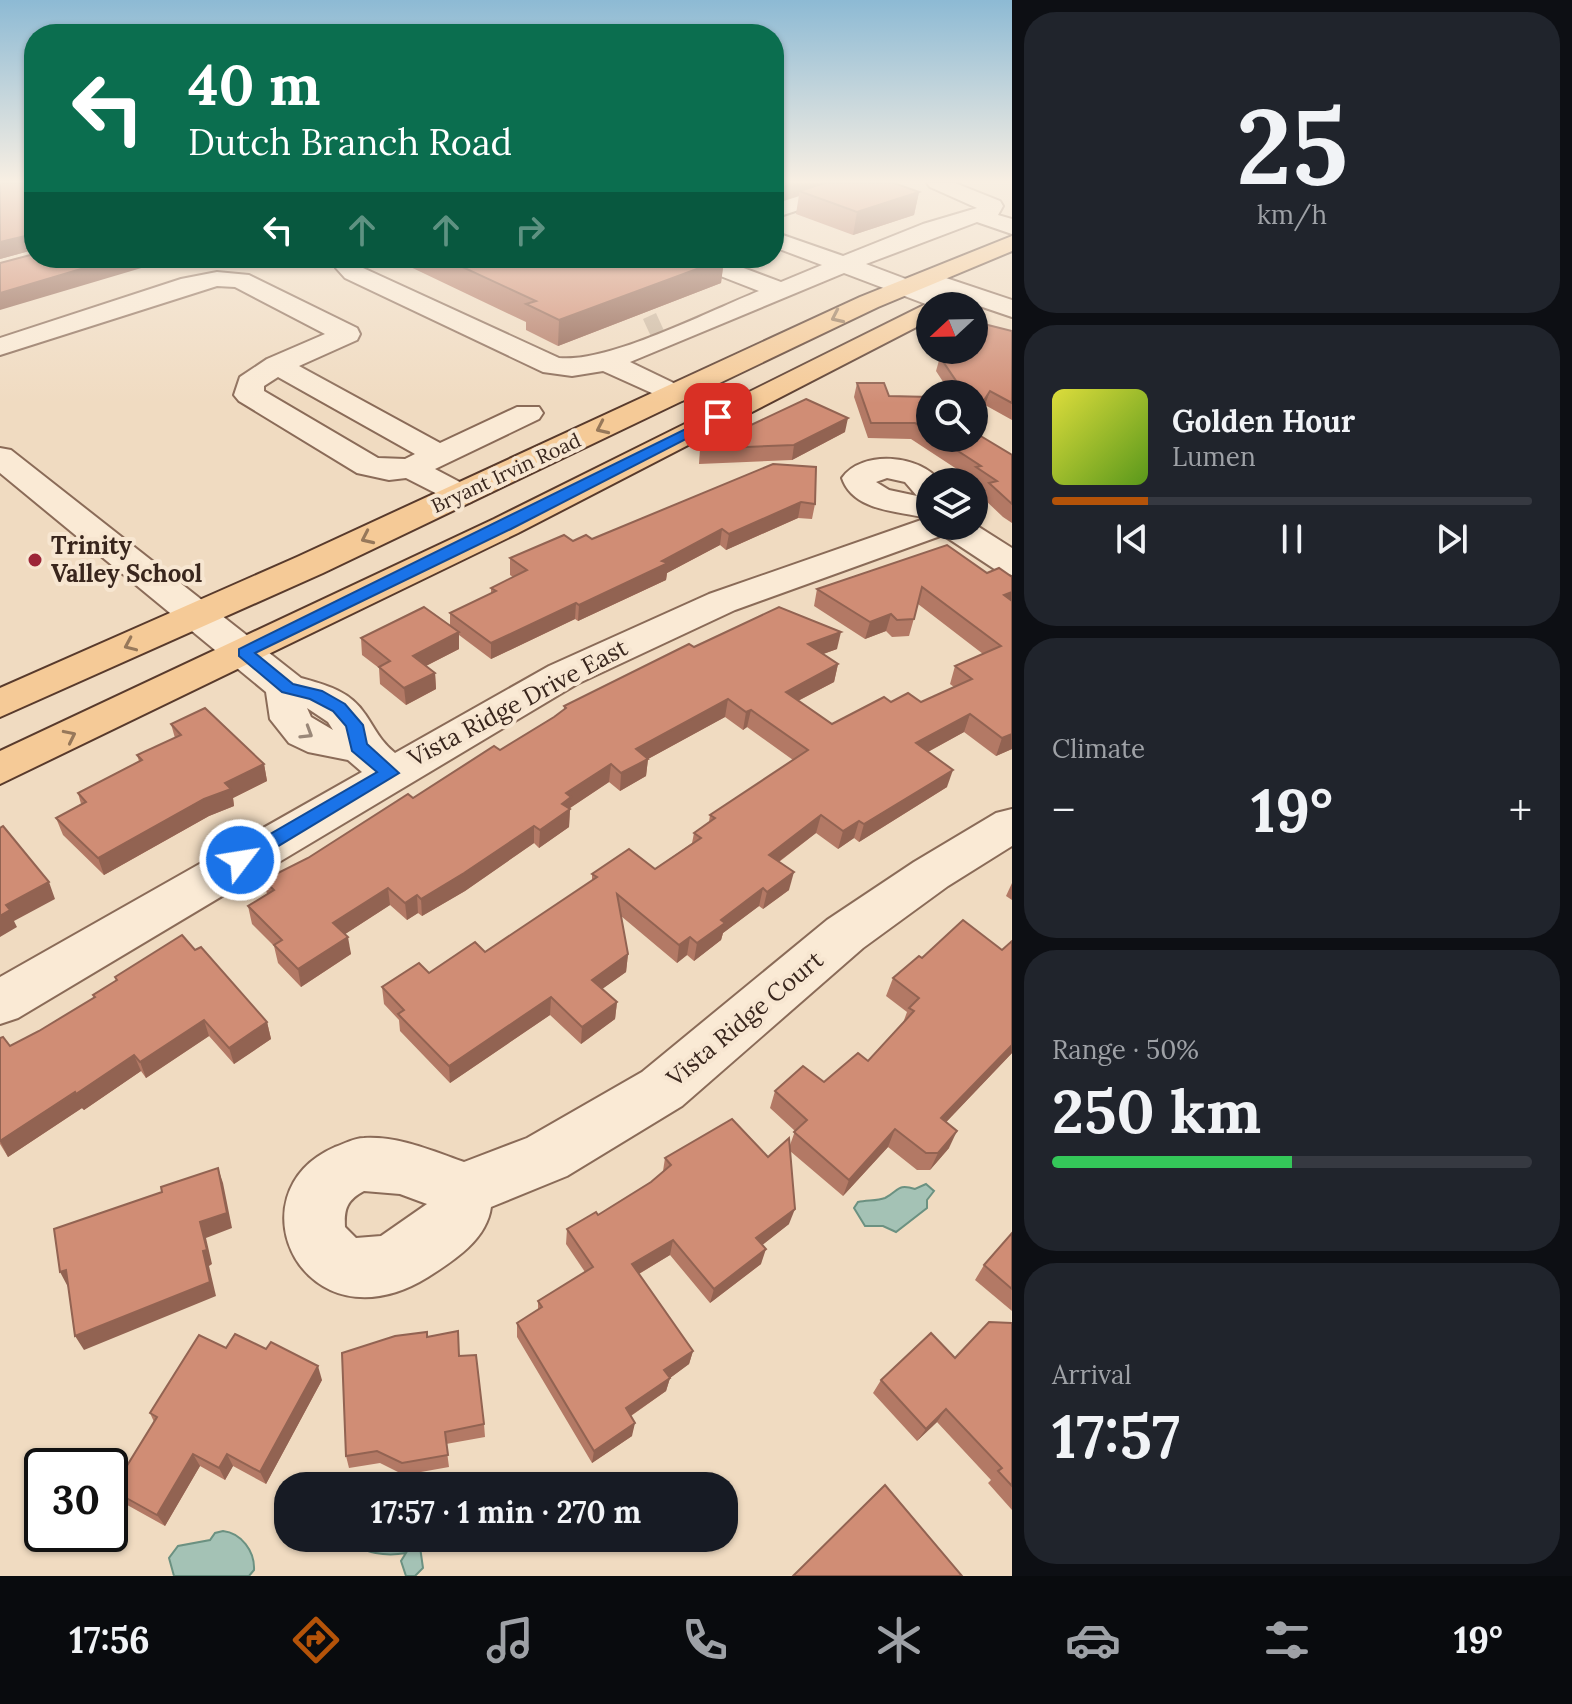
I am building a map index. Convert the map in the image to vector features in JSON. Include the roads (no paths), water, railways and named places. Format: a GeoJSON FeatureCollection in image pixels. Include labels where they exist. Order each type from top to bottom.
{"type":"FeatureCollection","features":[{"type":"Feature","properties":{"kind":"main road","name":"Bryant Irvin Road"},"geometry":{"type":"LineString","coordinates":[[951,292],[995,257]]}},
{"type":"Feature","properties":{"kind":"main road","name":"Bryant Irvin Road"},"geometry":{"type":"LineString","coordinates":[[961,292],[996,279]]}},
{"type":"Feature","properties":{"kind":"main road","name":"Bryant Irvin Road"},"geometry":{"type":"LineString","coordinates":[[0,704],[674,394],[916,308]]}},
{"type":"Feature","properties":{"kind":"main road","name":"Bryant Irvin Road"},"geometry":{"type":"LineString","coordinates":[[0,769],[506,526],[916,313]]}},
{"type":"Feature","properties":{"kind":"street"},"geometry":{"type":"LineString","coordinates":[[820,257],[922,292]]}},
{"type":"Feature","properties":{"kind":"street"},"geometry":{"type":"LineString","coordinates":[[348,268],[537,360],[572,368],[607,362],[652,333],[695,324],[861,257]]}},
{"type":"Feature","properties":{"kind":"street"},"geometry":{"type":"LineString","coordinates":[[784,267],[808,276]]}},
{"type":"Feature","properties":{"kind":"street"},"geometry":{"type":"LineString","coordinates":[[722,268],[778,289]]}},
{"type":"Feature","properties":{"kind":"street"},"geometry":{"type":"LineString","coordinates":[[0,347],[190,284],[217,279],[240,280],[347,334],[277,365],[250,383],[249,395],[368,466],[389,470],[424,461],[528,413]]}},
{"type":"Feature","properties":{"kind":"street"},"geometry":{"type":"LineString","coordinates":[[988,306],[1012,309]]}},
{"type":"Feature","properties":{"kind":"street"},"geometry":{"type":"LineString","coordinates":[[988,317],[1012,326]]}},
{"type":"Feature","properties":{"kind":"street"},"geometry":{"type":"LineString","coordinates":[[607,362],[674,394]]}},
{"type":"Feature","properties":{"kind":"street"},"geometry":{"type":"LineString","coordinates":[[277,365],[424,461],[459,495]]}},
{"type":"Feature","properties":{"kind":"street"},"geometry":{"type":"LineString","coordinates":[[0,457],[287,688],[284,703],[288,717],[298,730],[374,760]]}},
{"type":"Feature","properties":{"kind":"street"},"geometry":{"type":"LineString","coordinates":[[916,476],[906,471],[869,470],[858,478],[862,489],[878,497],[916,504]]}},
{"type":"Feature","properties":{"kind":"street","name":"Vista Ridge Drive East"},"geometry":{"type":"LineString","coordinates":[[0,1003],[374,760],[656,630],[789,576],[916,533]]}},
{"type":"Feature","properties":{"kind":"street"},"geometry":{"type":"LineString","coordinates":[[972,540],[1012,564]]}},
{"type":"Feature","properties":{"kind":"street","name":"Vista Ridge Court"},"geometry":{"type":"LineString","coordinates":[[464,1190],[547,1157],[662,1089],[845,934],[931,874],[1012,825]]}},
{"type":"Feature","properties":{"kind":"tunnel"},"geometry":{"type":"LineString","coordinates":[[648,330],[661,324]]}},
{"type":"Feature","properties":{"kind":"place","name":"Trinity Valley School"},"geometry":{"type":"Point","coordinates":[35,560]}}]}
